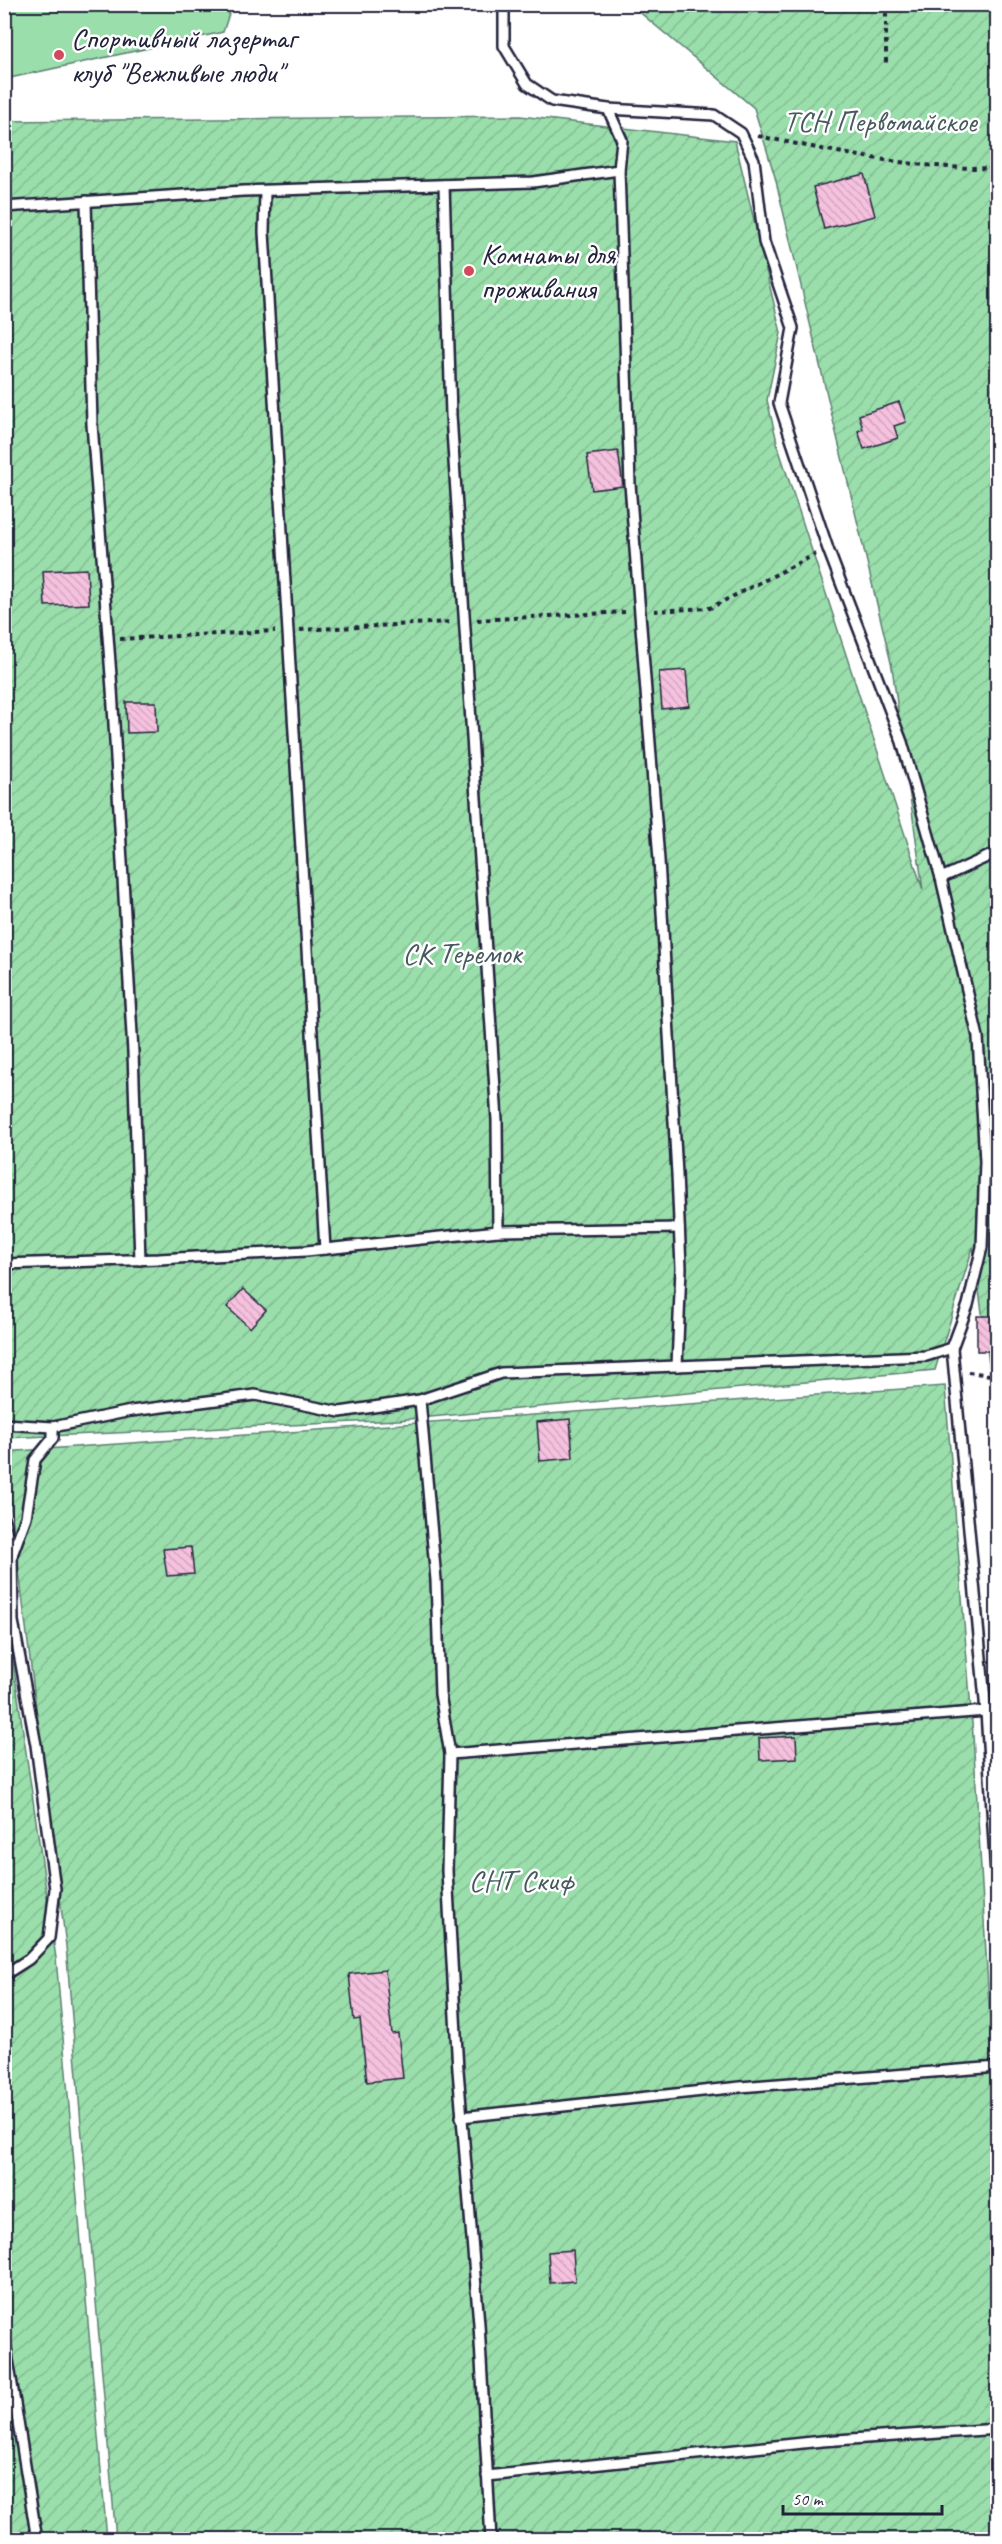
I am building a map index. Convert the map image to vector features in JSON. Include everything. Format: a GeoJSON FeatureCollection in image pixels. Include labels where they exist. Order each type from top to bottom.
{"type":"FeatureCollection","features":[{"type":"Feature","properties":{"kind":"lane"},"geometry":{"type":"LineString","coordinates":[[504,4],[504,46],[527,84],[552,101],[608,109],[714,115],[741,133],[754,159],[764,242],[793,328],[779,403],[828,549],[902,742],[941,878],[978,1037],[985,1161],[982,1247],[968,1305],[952,1348],[986,1711],[998,1908]]}},
{"type":"Feature","properties":{"kind":"lane"},"geometry":{"type":"LineString","coordinates":[[608,109],[622,140],[619,170],[630,484],[659,860],[679,1228],[677,1366]]}},
{"type":"Feature","properties":{"kind":"lane"},"geometry":{"type":"LineString","coordinates":[[4,207],[265,190],[533,182],[619,170]]}},
{"type":"Feature","properties":{"kind":"lane"},"geometry":{"type":"LineString","coordinates":[[444,185],[451,415],[497,1120],[498,1231]]}},
{"type":"Feature","properties":{"kind":"lane"},"geometry":{"type":"LineString","coordinates":[[265,190],[264,232],[325,1249]]}},
{"type":"Feature","properties":{"kind":"lane"},"geometry":{"type":"LineString","coordinates":[[86,201],[92,424],[112,689],[133,1052],[140,1260]]}},
{"type":"Feature","properties":{"kind":"lane"},"geometry":{"type":"LineString","coordinates":[[941,878],[998,852]]}},
{"type":"Feature","properties":{"kind":"lane"},"geometry":{"type":"LineString","coordinates":[[4,1264],[140,1260],[325,1249],[498,1231],[679,1228]]}},
{"type":"Feature","properties":{"kind":"lane"},"geometry":{"type":"LineString","coordinates":[[4,1424],[53,1426],[131,1411],[255,1395],[340,1413],[420,1400],[501,1373],[926,1356],[952,1348]]}},
{"type":"Feature","properties":{"kind":"lane"},"geometry":{"type":"LineString","coordinates":[[420,1400],[436,1580],[440,1694],[450,1754],[447,1870],[461,2117],[479,2324],[491,2540]]}},
{"type":"Feature","properties":{"kind":"lane"},"geometry":{"type":"LineString","coordinates":[[12,1555],[26,1517],[35,1460],[53,1438],[53,1426]]}},
{"type":"Feature","properties":{"kind":"lane"},"geometry":{"type":"LineString","coordinates":[[4,1520],[12,1555],[13,1621],[36,1744],[55,1889],[49,1938],[29,1959],[4,1975]]}},
{"type":"Feature","properties":{"kind":"lane"},"geometry":{"type":"LineString","coordinates":[[450,1754],[986,1711]]}},
{"type":"Feature","properties":{"kind":"lane"},"geometry":{"type":"LineString","coordinates":[[461,2117],[740,2086],[998,2067]]}},
{"type":"Feature","properties":{"kind":"lane"},"geometry":{"type":"LineString","coordinates":[[4,2335],[37,2540]]}},
{"type":"Feature","properties":{"kind":"lane"},"geometry":{"type":"LineString","coordinates":[[487,2476],[822,2441],[998,2430]]}},
{"type":"Feature","properties":{"kind":"path"},"geometry":{"type":"LineString","coordinates":[[886,4],[886,66]]}},
{"type":"Feature","properties":{"kind":"path"},"geometry":{"type":"LineString","coordinates":[[741,133],[859,156],[974,169],[998,168]]}},
{"type":"Feature","properties":{"kind":"path"},"geometry":{"type":"LineString","coordinates":[[954,1370],[998,1376]]}},
{"type":"Feature","properties":{"kind":"green space","name":"Спортивный лазертаг клуб \"Вежливые люди\""},"geometry":{"type":"Polygon","coordinates":[[[4,5],[232,5],[223,32],[5,79],[4,5]]]}},
{"type":"Feature","properties":{"kind":"green space","name":"СК Теремок"},"geometry":{"type":"Polygon","coordinates":[[[631,5],[997,5],[997,1422],[973,1247],[935,1370],[398,1420],[5,1438],[4,121],[520,116],[735,141],[781,333],[767,400],[779,450],[923,890],[892,667],[775,177],[754,108],[631,5]]]}},
{"type":"Feature","properties":{"kind":"green space","name":"СНТ Скиф"},"geometry":{"type":"Polygon","coordinates":[[[945,1386],[973,1735],[997,2137],[997,2539],[116,2539],[66,1946],[4,1452],[945,1386]]]}},
{"type":"Feature","properties":{"kind":"green space"},"geometry":{"type":"Polygon","coordinates":[[[4,1601],[56,1958],[107,2539],[5,2539],[4,1601]]]}},
{"type":"Feature","properties":{"kind":"building"},"geometry":{"type":"Polygon","coordinates":[[[864,174],[875,216],[824,229],[813,187],[864,174]]]}},
{"type":"Feature","properties":{"kind":"building"},"geometry":{"type":"Polygon","coordinates":[[[899,402],[906,422],[894,426],[898,438],[864,449],[858,431],[863,429],[859,415],[899,402]]]}},
{"type":"Feature","properties":{"kind":"building"},"geometry":{"type":"Polygon","coordinates":[[[618,451],[623,486],[592,490],[587,455],[618,451]]]}},
{"type":"Feature","properties":{"kind":"building"},"geometry":{"type":"Polygon","coordinates":[[[87,569],[89,604],[45,606],[43,571],[87,569]]]}},
{"type":"Feature","properties":{"kind":"building"},"geometry":{"type":"Polygon","coordinates":[[[686,670],[689,706],[662,709],[659,672],[686,670]]]}},
{"type":"Feature","properties":{"kind":"building"},"geometry":{"type":"Polygon","coordinates":[[[126,702],[156,702],[157,732],[127,733],[126,702]]]}},
{"type":"Feature","properties":{"kind":"building"},"geometry":{"type":"Polygon","coordinates":[[[243,1289],[266,1310],[250,1328],[227,1307],[243,1289]]]}},
{"type":"Feature","properties":{"kind":"building"},"geometry":{"type":"Polygon","coordinates":[[[977,1316],[998,1316],[998,1351],[977,1351],[977,1316]]]}},
{"type":"Feature","properties":{"kind":"building"},"geometry":{"type":"Polygon","coordinates":[[[570,1419],[573,1458],[540,1461],[537,1422],[570,1419]]]}},
{"type":"Feature","properties":{"kind":"building"},"geometry":{"type":"Polygon","coordinates":[[[191,1547],[194,1574],[167,1576],[163,1549],[191,1547]]]}},
{"type":"Feature","properties":{"kind":"building"},"geometry":{"type":"Polygon","coordinates":[[[796,1736],[797,1758],[760,1760],[759,1738],[796,1736]]]}},
{"type":"Feature","properties":{"kind":"building"},"geometry":{"type":"Polygon","coordinates":[[[385,1970],[392,2034],[398,2033],[403,2078],[367,2082],[360,2019],[354,2020],[349,1974],[385,1970]]]}},
{"type":"Feature","properties":{"kind":"building"},"geometry":{"type":"Polygon","coordinates":[[[573,2250],[575,2281],[550,2283],[548,2252],[573,2250]]]}},
{"type":"Feature","properties":{"kind":"place","name":"Спортивный лазертаг клуб \"Вежливые люди\""},"geometry":{"type":"Point","coordinates":[59,55]}},
{"type":"Feature","properties":{"kind":"place","name":"Комнаты для проживания"},"geometry":{"type":"Point","coordinates":[469,271]}},
{"type":"Feature","properties":{"kind":"park label","name":"ТСН Первомайское"},"geometry":{"type":"Point","coordinates":[880,121]}}]}
